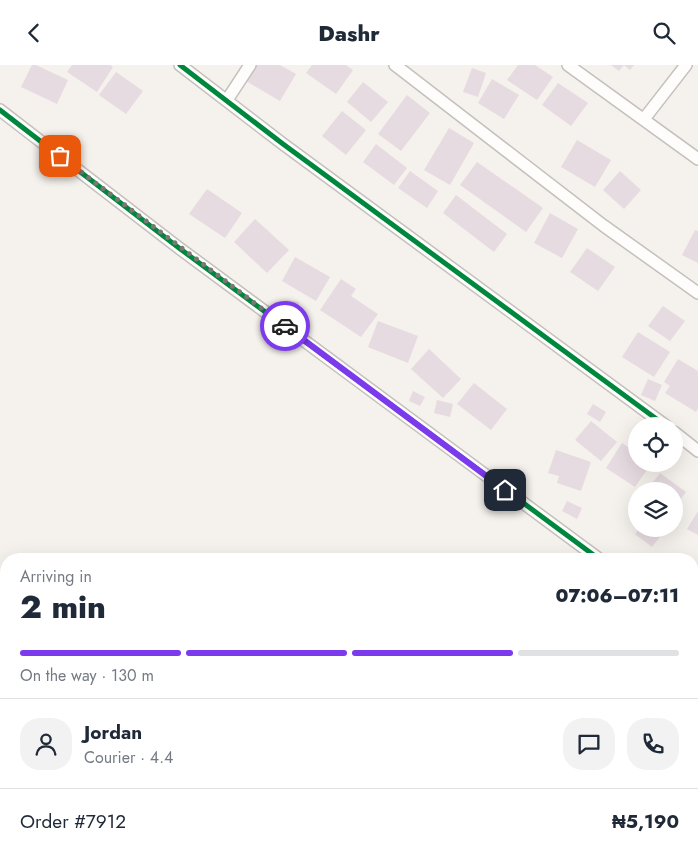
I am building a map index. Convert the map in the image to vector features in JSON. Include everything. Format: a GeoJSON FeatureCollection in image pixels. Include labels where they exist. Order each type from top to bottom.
{"type":"FeatureCollection","features":[{"type":"Feature","properties":{"kind":"street"},"geometry":{"type":"LineString","coordinates":[[180,65],[654,417]]}},
{"type":"Feature","properties":{"kind":"street"},"geometry":{"type":"LineString","coordinates":[[226,100],[250,65]]}},
{"type":"Feature","properties":{"kind":"street"},"geometry":{"type":"LineString","coordinates":[[395,65],[604,226],[698,293]]}},
{"type":"Feature","properties":{"kind":"street"},"geometry":{"type":"LineString","coordinates":[[568,65],[698,159]]}},
{"type":"Feature","properties":{"kind":"street"},"geometry":{"type":"LineString","coordinates":[[644,119],[686,65]]}},
{"type":"Feature","properties":{"kind":"street"},"geometry":{"type":"LineString","coordinates":[[0,110],[179,248],[591,553]]}},
{"type":"Feature","properties":{"kind":"street"},"geometry":{"type":"LineString","coordinates":[[683,439],[698,451]]}},
{"type":"Feature","properties":{"kind":"building"},"geometry":{"type":"Polygon","coordinates":[[[32,65],[36,65],[68,80],[57,104],[21,87],[32,65]]]}},
{"type":"Feature","properties":{"kind":"building"},"geometry":{"type":"Polygon","coordinates":[[[72,65],[110,65],[113,67],[97,92],[67,72],[72,65]]]}},
{"type":"Feature","properties":{"kind":"building"},"geometry":{"type":"Polygon","coordinates":[[[256,65],[280,65],[296,74],[280,101],[246,81],[256,65]]]}},
{"type":"Feature","properties":{"kind":"building"},"geometry":{"type":"Polygon","coordinates":[[[312,65],[346,65],[353,70],[336,94],[306,73],[312,65]]]}},
{"type":"Feature","properties":{"kind":"building"},"geometry":{"type":"Polygon","coordinates":[[[518,65],[535,65],[553,77],[537,100],[507,80],[518,65]]]}},
{"type":"Feature","properties":{"kind":"building"},"geometry":{"type":"Polygon","coordinates":[[[611,65],[624,65],[619,71],[611,65]]]}},
{"type":"Feature","properties":{"kind":"building"},"geometry":{"type":"Polygon","coordinates":[[[624,65],[634,65],[630,70],[624,65]]]}},
{"type":"Feature","properties":{"kind":"building"},"geometry":{"type":"Polygon","coordinates":[[[472,68],[486,73],[478,97],[463,92],[472,68]]]}},
{"type":"Feature","properties":{"kind":"building"},"geometry":{"type":"Polygon","coordinates":[[[116,72],[143,91],[126,114],[99,95],[116,72]]]}},
{"type":"Feature","properties":{"kind":"building"},"geometry":{"type":"Polygon","coordinates":[[[492,79],[519,95],[504,119],[478,103],[492,79]]]}},
{"type":"Feature","properties":{"kind":"building"},"geometry":{"type":"Polygon","coordinates":[[[363,82],[388,102],[371,122],[347,102],[363,82]]]}},
{"type":"Feature","properties":{"kind":"building"},"geometry":{"type":"Polygon","coordinates":[[[558,83],[588,103],[571,126],[542,105],[558,83]]]}},
{"type":"Feature","properties":{"kind":"building"},"geometry":{"type":"Polygon","coordinates":[[[407,95],[430,113],[401,151],[378,134],[407,95]]]}},
{"type":"Feature","properties":{"kind":"building"},"geometry":{"type":"Polygon","coordinates":[[[342,111],[366,130],[346,155],[322,136],[342,111]]]}},
{"type":"Feature","properties":{"kind":"building"},"geometry":{"type":"Polygon","coordinates":[[[449,128],[474,143],[450,185],[424,170],[449,128]]]}},
{"type":"Feature","properties":{"kind":"building"},"geometry":{"type":"Polygon","coordinates":[[[577,140],[611,160],[595,187],[561,167],[577,140]]]}},
{"type":"Feature","properties":{"kind":"building"},"geometry":{"type":"Polygon","coordinates":[[[376,144],[407,168],[394,185],[363,162],[376,144]]]}},
{"type":"Feature","properties":{"kind":"building"},"geometry":{"type":"Polygon","coordinates":[[[477,162],[543,208],[526,232],[460,185],[477,162]]]}},
{"type":"Feature","properties":{"kind":"building"},"geometry":{"type":"Polygon","coordinates":[[[410,171],[438,191],[427,208],[398,188],[410,171]]]}},
{"type":"Feature","properties":{"kind":"building"},"geometry":{"type":"Polygon","coordinates":[[[620,171],[641,190],[624,209],[603,190],[620,171]]]}},
{"type":"Feature","properties":{"kind":"building"},"geometry":{"type":"Polygon","coordinates":[[[207,189],[242,213],[225,238],[189,214],[207,189]]]}},
{"type":"Feature","properties":{"kind":"building"},"geometry":{"type":"Polygon","coordinates":[[[456,195],[507,234],[494,252],[443,213],[456,195]]]}},
{"type":"Feature","properties":{"kind":"building"},"geometry":{"type":"Polygon","coordinates":[[[550,213],[578,229],[562,258],[534,243],[550,213]]]}},
{"type":"Feature","properties":{"kind":"building"},"geometry":{"type":"Polygon","coordinates":[[[255,219],[289,250],[267,273],[234,242],[255,219]]]}},
{"type":"Feature","properties":{"kind":"building"},"geometry":{"type":"Polygon","coordinates":[[[695,230],[698,231],[698,263],[682,255],[695,230]]]}},
{"type":"Feature","properties":{"kind":"building"},"geometry":{"type":"Polygon","coordinates":[[[587,248],[615,267],[598,291],[570,272],[587,248]]]}},
{"type":"Feature","properties":{"kind":"building"},"geometry":{"type":"Polygon","coordinates":[[[295,257],[330,277],[316,301],[282,281],[295,257]]]}},
{"type":"Feature","properties":{"kind":"building"},"geometry":{"type":"Polygon","coordinates":[[[341,279],[356,289],[351,296],[378,314],[361,337],[320,310],[341,279]]]}},
{"type":"Feature","properties":{"kind":"building"},"geometry":{"type":"Polygon","coordinates":[[[286,300],[299,302],[298,310],[284,308],[286,300]]]}},
{"type":"Feature","properties":{"kind":"building"},"geometry":{"type":"Polygon","coordinates":[[[663,306],[685,321],[670,341],[648,326],[663,306]]]}},
{"type":"Feature","properties":{"kind":"building"},"geometry":{"type":"Polygon","coordinates":[[[378,321],[418,336],[408,363],[368,347],[378,321]]]}},
{"type":"Feature","properties":{"kind":"building"},"geometry":{"type":"Polygon","coordinates":[[[638,332],[670,352],[654,377],[622,357],[638,332]]]}},
{"type":"Feature","properties":{"kind":"building"},"geometry":{"type":"Polygon","coordinates":[[[429,349],[461,379],[443,398],[411,369],[429,349]]]}},
{"type":"Feature","properties":{"kind":"building"},"geometry":{"type":"Polygon","coordinates":[[[678,359],[698,371],[698,409],[696,412],[665,393],[670,386],[664,382],[678,359]]]}},
{"type":"Feature","properties":{"kind":"building"},"geometry":{"type":"Polygon","coordinates":[[[648,379],[662,385],[655,401],[641,395],[648,379]]]}},
{"type":"Feature","properties":{"kind":"building"},"geometry":{"type":"Polygon","coordinates":[[[474,383],[507,409],[491,430],[457,404],[474,383]]]}},
{"type":"Feature","properties":{"kind":"building"},"geometry":{"type":"Polygon","coordinates":[[[413,391],[425,397],[420,406],[409,401],[413,391]]]}},
{"type":"Feature","properties":{"kind":"building"},"geometry":{"type":"Polygon","coordinates":[[[437,400],[453,404],[450,417],[434,413],[437,400]]]}},
{"type":"Feature","properties":{"kind":"building"},"geometry":{"type":"Polygon","coordinates":[[[593,404],[606,412],[600,422],[587,414],[593,404]]]}},
{"type":"Feature","properties":{"kind":"building"},"geometry":{"type":"Polygon","coordinates":[[[591,421],[617,442],[601,461],[575,440],[591,421]]]}},
{"type":"Feature","properties":{"kind":"building"},"geometry":{"type":"Polygon","coordinates":[[[622,443],[628,447],[628,472],[645,472],[638,482],[628,482],[606,468],[622,443]]]}},
{"type":"Feature","properties":{"kind":"building"},"geometry":{"type":"Polygon","coordinates":[[[556,450],[591,462],[581,491],[557,483],[559,476],[548,473],[556,450]]]}},
{"type":"Feature","properties":{"kind":"building"},"geometry":{"type":"Polygon","coordinates":[[[660,473],[672,482],[653,482],[660,473]]]}},
{"type":"Feature","properties":{"kind":"building"},"geometry":{"type":"Polygon","coordinates":[[[567,501],[582,508],[577,519],[562,511],[567,501]]]}},
{"type":"Feature","properties":{"kind":"building"},"geometry":{"type":"Polygon","coordinates":[[[698,511],[698,535],[687,529],[698,511]]]}},
{"type":"Feature","properties":{"kind":"building"},"geometry":{"type":"Polygon","coordinates":[[[639,537],[660,537],[652,547],[639,537]]]}},
{"type":"Feature","properties":{"kind":"cycle path"},"geometry":{"type":"LineString","coordinates":[[180,65],[283,144],[654,417]]}},
{"type":"Feature","properties":{"kind":"cycle path"},"geometry":{"type":"LineString","coordinates":[[0,110],[179,248],[591,553]]}},
{"type":"Feature","properties":{"kind":"way so far"},"geometry":{"type":"LineString","coordinates":[[60,156],[179,248],[285,326]]}},
{"type":"Feature","properties":{"kind":"route"},"geometry":{"type":"LineString","coordinates":[[285,326],[505,490]]}}]}
